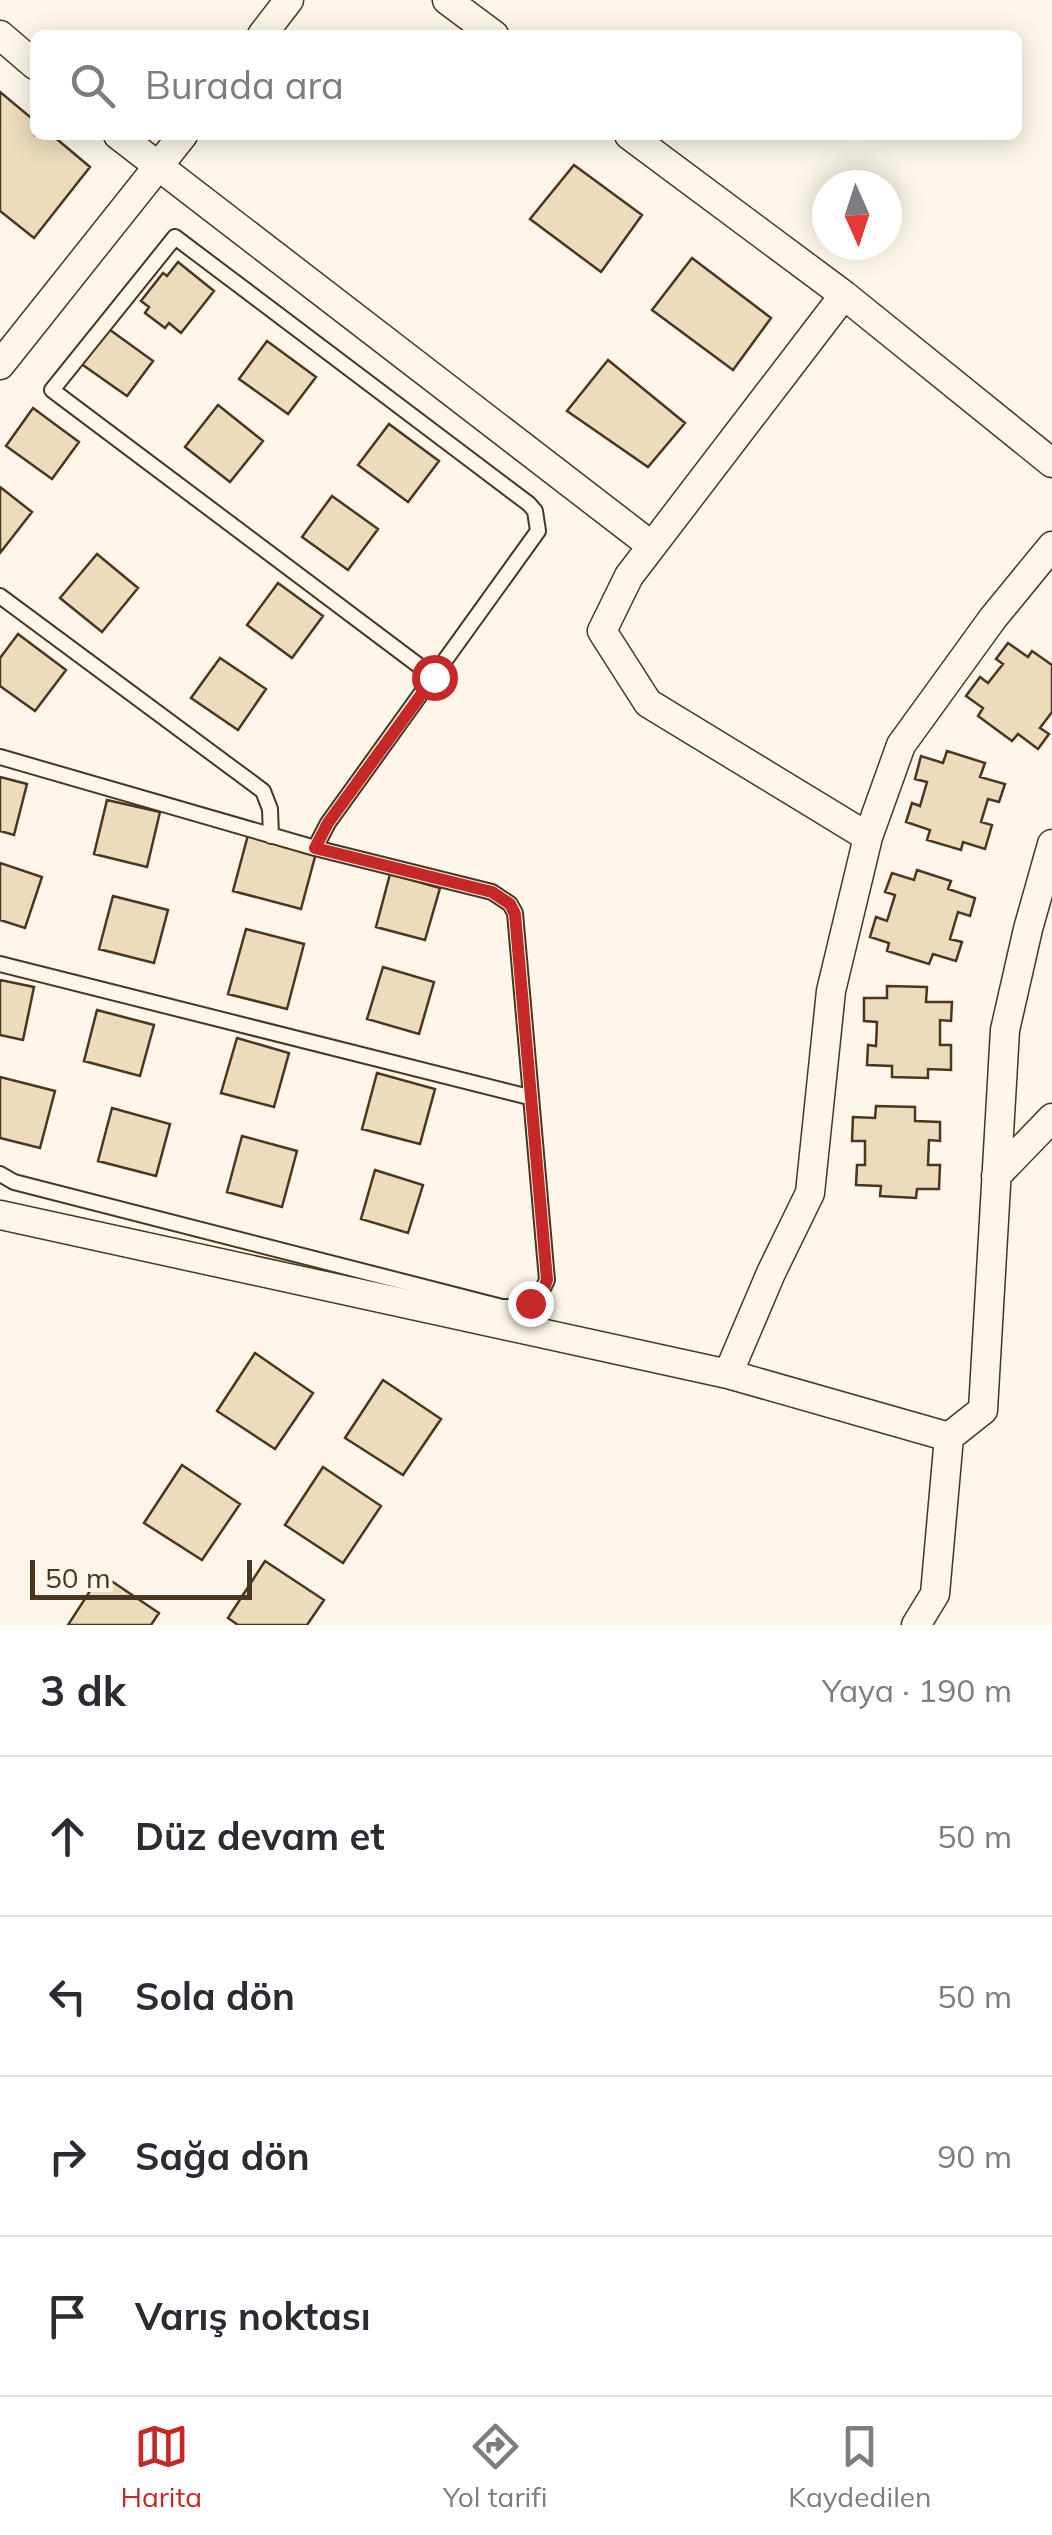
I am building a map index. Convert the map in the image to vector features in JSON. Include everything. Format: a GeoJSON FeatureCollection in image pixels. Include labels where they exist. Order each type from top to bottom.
{"type":"FeatureCollection","features":[{"type":"Feature","properties":{"kind":"street"},"geometry":{"type":"LineString","coordinates":[[266,30],[290,0]]}},
{"type":"Feature","properties":{"kind":"street"},"geometry":{"type":"LineString","coordinates":[[447,0],[487,30]]}},
{"type":"Feature","properties":{"kind":"street"},"geometry":{"type":"LineString","coordinates":[[0,35],[30,61]]}},
{"type":"Feature","properties":{"kind":"street"},"geometry":{"type":"LineString","coordinates":[[124,140],[652,546]]}},
{"type":"Feature","properties":{"kind":"street"},"geometry":{"type":"LineString","coordinates":[[0,365],[178,140]]}},
{"type":"Feature","properties":{"kind":"street"},"geometry":{"type":"LineString","coordinates":[[636,140],[844,295],[1052,463]]}},
{"type":"Feature","properties":{"kind":"street"},"geometry":{"type":"LineString","coordinates":[[844,295],[630,576],[602,630],[648,703],[868,837]]}},
{"type":"Feature","properties":{"kind":"street"},"geometry":{"type":"LineString","coordinates":[[728,1374],[810,1193],[831,991],[868,837],[901,745],[1052,546]]}},
{"type":"Feature","properties":{"kind":"street"},"geometry":{"type":"LineString","coordinates":[[916,1625],[935,1594],[949,1437],[983,1410],[1005,1030],[1052,844]]}},
{"type":"Feature","properties":{"kind":"street"},"geometry":{"type":"LineString","coordinates":[[996,1176],[1052,1118]]}},
{"type":"Feature","properties":{"kind":"street"},"geometry":{"type":"LineString","coordinates":[[0,1215],[728,1374],[949,1437]]}},
{"type":"Feature","properties":{"kind":"lane"},"geometry":{"type":"LineString","coordinates":[[315,848],[328,823],[434,677],[538,530],[535,511],[175,238],[52,390],[434,677]]}},
{"type":"Feature","properties":{"kind":"lane"},"geometry":{"type":"LineString","coordinates":[[0,596],[262,792],[270,809],[271,836]]}},
{"type":"Feature","properties":{"kind":"lane"},"geometry":{"type":"LineString","coordinates":[[0,758],[315,848],[492,892],[510,904],[515,914],[547,1280],[542,1293],[530,1303],[518,1308],[502,1307],[14,1182],[0,1174]]}},
{"type":"Feature","properties":{"kind":"lane"},"geometry":{"type":"LineString","coordinates":[[0,964],[529,1097]]}},
{"type":"Feature","properties":{"kind":"building"},"geometry":{"type":"Polygon","coordinates":[[[0,92],[30,117],[30,140],[58,140],[90,167],[34,238],[0,211],[0,92]]]}},
{"type":"Feature","properties":{"kind":"building"},"geometry":{"type":"Polygon","coordinates":[[[574,165],[642,215],[601,272],[530,219],[574,165]]]}},
{"type":"Feature","properties":{"kind":"building"},"geometry":{"type":"Polygon","coordinates":[[[692,258],[771,318],[733,370],[652,310],[692,258]]]}},
{"type":"Feature","properties":{"kind":"building"},"geometry":{"type":"Polygon","coordinates":[[[178,262],[214,291],[181,333],[169,323],[165,328],[145,313],[149,307],[141,301],[163,273],[167,276],[178,262]]]}},
{"type":"Feature","properties":{"kind":"building"},"geometry":{"type":"Polygon","coordinates":[[[106,327],[153,361],[127,396],[80,363],[106,327]]]}},
{"type":"Feature","properties":{"kind":"building"},"geometry":{"type":"Polygon","coordinates":[[[267,341],[316,377],[288,414],[239,379],[267,341]]]}},
{"type":"Feature","properties":{"kind":"building"},"geometry":{"type":"Polygon","coordinates":[[[608,360],[685,423],[648,467],[567,411],[608,360]]]}},
{"type":"Feature","properties":{"kind":"building"},"geometry":{"type":"Polygon","coordinates":[[[218,405],[263,441],[230,482],[185,447],[218,405]]]}},
{"type":"Feature","properties":{"kind":"building"},"geometry":{"type":"Polygon","coordinates":[[[33,408],[79,442],[52,479],[6,446],[33,408]]]}},
{"type":"Feature","properties":{"kind":"building"},"geometry":{"type":"Polygon","coordinates":[[[389,424],[439,461],[408,502],[358,465],[389,424]]]}},
{"type":"Feature","properties":{"kind":"building"},"geometry":{"type":"Polygon","coordinates":[[[0,487],[32,512],[0,553],[0,487]]]}},
{"type":"Feature","properties":{"kind":"building"},"geometry":{"type":"Polygon","coordinates":[[[332,496],[378,529],[348,570],[302,537],[332,496]]]}},
{"type":"Feature","properties":{"kind":"building"},"geometry":{"type":"Polygon","coordinates":[[[97,554],[138,588],[102,632],[60,598],[97,554]]]}},
{"type":"Feature","properties":{"kind":"building"},"geometry":{"type":"Polygon","coordinates":[[[278,583],[323,616],[292,658],[247,625],[278,583]]]}},
{"type":"Feature","properties":{"kind":"building"},"geometry":{"type":"Polygon","coordinates":[[[18,634],[66,670],[35,711],[0,686],[0,658],[18,634]]]}},
{"type":"Feature","properties":{"kind":"building"},"geometry":{"type":"Polygon","coordinates":[[[1008,643],[1028,657],[1032,651],[1052,665],[1052,712],[1040,728],[1049,734],[1038,749],[1018,734],[1012,741],[978,716],[983,708],[966,696],[980,677],[988,683],[1003,664],[996,659],[1008,643]]]}},
{"type":"Feature","properties":{"kind":"building"},"geometry":{"type":"Polygon","coordinates":[[[220,658],[266,689],[238,730],[191,698],[220,658]]]}},
{"type":"Feature","properties":{"kind":"building"},"geometry":{"type":"Polygon","coordinates":[[[947,751],[985,763],[980,777],[1005,784],[999,802],[988,799],[981,822],[992,825],[985,849],[963,842],[961,850],[927,840],[930,830],[906,822],[912,803],[920,806],[927,782],[915,779],[921,756],[943,763],[947,751]]]}},
{"type":"Feature","properties":{"kind":"building"},"geometry":{"type":"Polygon","coordinates":[[[0,777],[27,784],[14,835],[0,831],[0,777]]]}},
{"type":"Feature","properties":{"kind":"building"},"geometry":{"type":"Polygon","coordinates":[[[107,800],[160,812],[147,867],[94,854],[107,800]]]}},
{"type":"Feature","properties":{"kind":"building"},"geometry":{"type":"Polygon","coordinates":[[[248,835],[316,853],[301,909],[233,891],[248,835]]]}},
{"type":"Feature","properties":{"kind":"building"},"geometry":{"type":"Polygon","coordinates":[[[0,863],[42,877],[25,928],[0,920],[0,863]]]}},
{"type":"Feature","properties":{"kind":"building"},"geometry":{"type":"Polygon","coordinates":[[[917,870],[951,881],[948,889],[975,898],[970,916],[958,912],[950,939],[962,942],[956,961],[933,954],[929,964],[887,951],[889,943],[870,937],[876,917],[887,921],[895,895],[885,892],[892,873],[914,880],[917,870]]]}},
{"type":"Feature","properties":{"kind":"building"},"geometry":{"type":"Polygon","coordinates":[[[390,874],[440,888],[425,940],[376,927],[390,874]]]}},
{"type":"Feature","properties":{"kind":"building"},"geometry":{"type":"Polygon","coordinates":[[[113,896],[168,910],[154,963],[99,949],[113,896]]]}},
{"type":"Feature","properties":{"kind":"building"},"geometry":{"type":"Polygon","coordinates":[[[246,929],[304,944],[287,1009],[228,994],[246,929]]]}},
{"type":"Feature","properties":{"kind":"building"},"geometry":{"type":"Polygon","coordinates":[[[383,967],[434,982],[419,1034],[367,1019],[383,967]]]}},
{"type":"Feature","properties":{"kind":"building"},"geometry":{"type":"Polygon","coordinates":[[[0,980],[34,987],[23,1040],[0,1035],[0,980]]]}},
{"type":"Feature","properties":{"kind":"building"},"geometry":{"type":"Polygon","coordinates":[[[887,986],[927,987],[926,1002],[952,1002],[951,1021],[940,1020],[940,1045],[951,1045],[951,1070],[928,1069],[928,1078],[892,1077],[892,1066],[867,1065],[868,1045],[876,1046],[877,1022],[864,1021],[864,998],[887,998],[887,986]]]}},
{"type":"Feature","properties":{"kind":"building"},"geometry":{"type":"Polygon","coordinates":[[[97,1010],[154,1025],[140,1076],[84,1061],[97,1010]]]}},
{"type":"Feature","properties":{"kind":"building"},"geometry":{"type":"Polygon","coordinates":[[[237,1038],[289,1053],[274,1107],[221,1093],[237,1038]]]}},
{"type":"Feature","properties":{"kind":"building"},"geometry":{"type":"Polygon","coordinates":[[[377,1073],[435,1089],[420,1144],[362,1129],[377,1073]]]}},
{"type":"Feature","properties":{"kind":"building"},"geometry":{"type":"Polygon","coordinates":[[[0,1077],[55,1091],[40,1148],[0,1138],[0,1077]]]}},
{"type":"Feature","properties":{"kind":"building"},"geometry":{"type":"Polygon","coordinates":[[[876,1106],[915,1107],[915,1121],[940,1122],[940,1141],[929,1140],[928,1165],[940,1165],[939,1189],[917,1189],[916,1198],[880,1196],[881,1186],[856,1185],[857,1165],[865,1165],[865,1141],[852,1141],[853,1117],[875,1118],[876,1106]]]}},
{"type":"Feature","properties":{"kind":"building"},"geometry":{"type":"Polygon","coordinates":[[[112,1108],[170,1124],[156,1176],[98,1161],[112,1108]]]}},
{"type":"Feature","properties":{"kind":"building"},"geometry":{"type":"Polygon","coordinates":[[[242,1136],[297,1151],[282,1207],[227,1192],[242,1136]]]}},
{"type":"Feature","properties":{"kind":"building"},"geometry":{"type":"Polygon","coordinates":[[[375,1170],[423,1185],[408,1233],[361,1219],[375,1170]]]}},
{"type":"Feature","properties":{"kind":"building"},"geometry":{"type":"Polygon","coordinates":[[[255,1353],[313,1393],[275,1449],[217,1411],[255,1353]]]}},
{"type":"Feature","properties":{"kind":"building"},"geometry":{"type":"Polygon","coordinates":[[[383,1380],[441,1419],[403,1475],[345,1438],[383,1380]]]}},
{"type":"Feature","properties":{"kind":"building"},"geometry":{"type":"Polygon","coordinates":[[[182,1465],[240,1504],[202,1560],[144,1523],[182,1465]]]}},
{"type":"Feature","properties":{"kind":"building"},"geometry":{"type":"Polygon","coordinates":[[[323,1467],[381,1506],[343,1563],[285,1525],[323,1467]]]}},
{"type":"Feature","properties":{"kind":"building"},"geometry":{"type":"Polygon","coordinates":[[[265,1561],[324,1600],[307,1625],[238,1625],[228,1618],[265,1561]]]}},
{"type":"Feature","properties":{"kind":"building"},"geometry":{"type":"Polygon","coordinates":[[[101,1574],[159,1613],[151,1625],[68,1625],[101,1574]]]}},
{"type":"Feature","properties":{"kind":"route"},"geometry":{"type":"LineString","coordinates":[[434,677],[328,823],[315,848],[492,892],[510,904],[515,914],[547,1280],[542,1293],[530,1303]]}}]}
